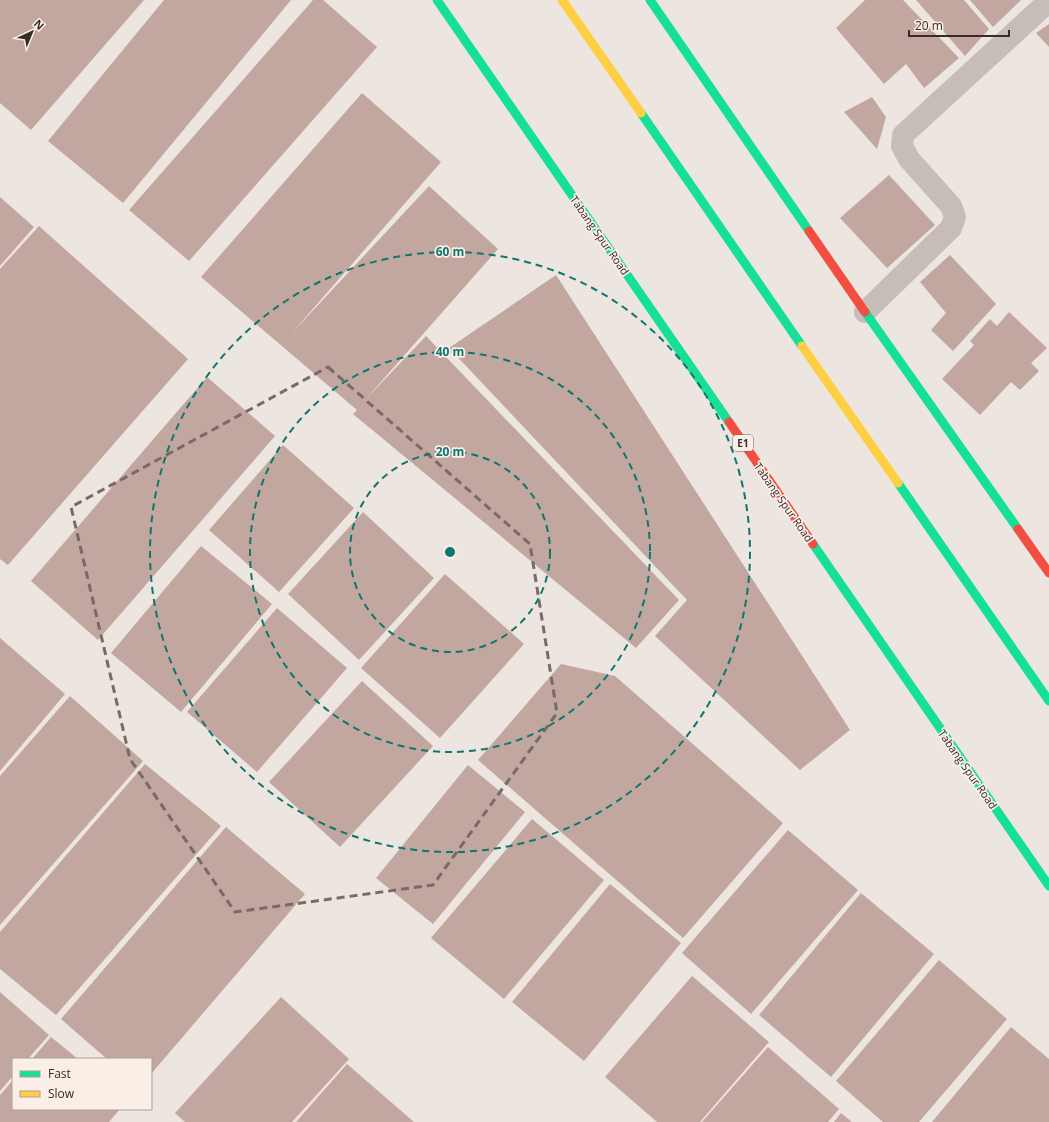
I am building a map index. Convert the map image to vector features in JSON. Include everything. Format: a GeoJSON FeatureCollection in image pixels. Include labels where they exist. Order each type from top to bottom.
{"type":"FeatureCollection","features":[{"type":"Feature","properties":{"kind":"main road","name":"Tabang Spur Road"},"geometry":{"type":"LineString","coordinates":[[437,0],[1049,886]]}},
{"type":"Feature","properties":{"kind":"main road"},"geometry":{"type":"LineString","coordinates":[[562,0],[1049,701]]}},
{"type":"Feature","properties":{"kind":"main road"},"geometry":{"type":"LineString","coordinates":[[650,0],[865,312],[1049,573]]}},
{"type":"Feature","properties":{"kind":"street"},"geometry":{"type":"LineString","coordinates":[[865,312],[951,228],[955,217],[951,206],[909,159],[902,146],[903,136],[1049,1]]}},
{"type":"Feature","properties":{"kind":"highlighted area"},"geometry":{"type":"Polygon","coordinates":[[[328,367],[530,544],[557,713],[433,885],[235,912],[130,759],[71,507],[328,367]]]}},
{"type":"Feature","properties":{"kind":"building"},"geometry":{"type":"Polygon","coordinates":[[[0,0],[144,0],[31,130],[0,103],[0,0]]]}},
{"type":"Feature","properties":{"kind":"building"},"geometry":{"type":"Polygon","coordinates":[[[164,0],[291,0],[123,203],[48,141],[164,0]]]}},
{"type":"Feature","properties":{"kind":"building"},"geometry":{"type":"Polygon","coordinates":[[[313,0],[323,0],[377,47],[189,261],[129,210],[313,0]]]}},
{"type":"Feature","properties":{"kind":"building"},"geometry":{"type":"Polygon","coordinates":[[[865,0],[903,0],[959,58],[924,88],[906,64],[884,84],[836,28],[865,0]]]}},
{"type":"Feature","properties":{"kind":"building"},"geometry":{"type":"Polygon","coordinates":[[[916,0],[964,0],[989,29],[965,56],[916,0]]]}},
{"type":"Feature","properties":{"kind":"building"},"geometry":{"type":"Polygon","coordinates":[[[970,0],[1021,0],[993,27],[970,0]]]}},
{"type":"Feature","properties":{"kind":"building"},"geometry":{"type":"Polygon","coordinates":[[[1049,24],[1049,47],[1036,33],[1049,24]]]}},
{"type":"Feature","properties":{"kind":"building"},"geometry":{"type":"Polygon","coordinates":[[[362,93],[441,162],[291,334],[429,186],[498,249],[365,400],[426,336],[679,600],[636,648],[353,414],[357,410],[201,277],[362,93]]]}},
{"type":"Feature","properties":{"kind":"building"},"geometry":{"type":"Polygon","coordinates":[[[872,97],[886,117],[877,149],[844,112],[872,97]]]}},
{"type":"Feature","properties":{"kind":"building"},"geometry":{"type":"Polygon","coordinates":[[[889,175],[935,225],[887,268],[840,218],[889,175]]]}},
{"type":"Feature","properties":{"kind":"building"},"geometry":{"type":"Polygon","coordinates":[[[0,197],[34,227],[0,266],[0,197]]]}},
{"type":"Feature","properties":{"kind":"building"},"geometry":{"type":"Polygon","coordinates":[[[39,226],[188,359],[8,565],[0,559],[0,269],[39,226]]]}},
{"type":"Feature","properties":{"kind":"building"},"geometry":{"type":"Polygon","coordinates":[[[950,255],[996,304],[953,351],[931,330],[946,313],[920,282],[950,255]]]}},
{"type":"Feature","properties":{"kind":"building"},"geometry":{"type":"Polygon","coordinates":[[[556,275],[850,730],[800,770],[655,636],[687,600],[449,348],[556,275]]]}},
{"type":"Feature","properties":{"kind":"building"},"geometry":{"type":"Polygon","coordinates":[[[1009,312],[1047,348],[1031,363],[1039,371],[1020,390],[1011,382],[980,415],[942,379],[974,345],[970,341],[990,319],[997,326],[1009,312]]]}},
{"type":"Feature","properties":{"kind":"building"},"geometry":{"type":"Polygon","coordinates":[[[207,377],[275,436],[98,640],[31,581],[207,377]]]}},
{"type":"Feature","properties":{"kind":"building"},"geometry":{"type":"Polygon","coordinates":[[[283,445],[354,508],[279,592],[209,530],[283,445]]]}},
{"type":"Feature","properties":{"kind":"building"},"geometry":{"type":"Polygon","coordinates":[[[363,512],[434,578],[359,660],[288,594],[363,512]]]}},
{"type":"Feature","properties":{"kind":"building"},"geometry":{"type":"Polygon","coordinates":[[[201,546],[272,604],[181,712],[111,653],[201,546]]]}},
{"type":"Feature","properties":{"kind":"building"},"geometry":{"type":"Polygon","coordinates":[[[445,574],[524,644],[440,738],[361,668],[445,574]]]}},
{"type":"Feature","properties":{"kind":"building"},"geometry":{"type":"Polygon","coordinates":[[[277,608],[347,668],[257,772],[187,712],[277,608]]]}},
{"type":"Feature","properties":{"kind":"building"},"geometry":{"type":"Polygon","coordinates":[[[0,638],[65,694],[0,771],[0,638]]]}},
{"type":"Feature","properties":{"kind":"building"},"geometry":{"type":"Polygon","coordinates":[[[561,664],[615,676],[783,823],[683,938],[478,760],[561,664]]]}},
{"type":"Feature","properties":{"kind":"building"},"geometry":{"type":"Polygon","coordinates":[[[362,681],[433,746],[340,847],[269,782],[362,681]]]}},
{"type":"Feature","properties":{"kind":"building"},"geometry":{"type":"Polygon","coordinates":[[[70,696],[143,761],[0,925],[0,776],[70,696]]]}},
{"type":"Feature","properties":{"kind":"building"},"geometry":{"type":"Polygon","coordinates":[[[145,764],[221,826],[56,1015],[0,969],[0,932],[145,764]]]}},
{"type":"Feature","properties":{"kind":"building"},"geometry":{"type":"Polygon","coordinates":[[[468,765],[525,812],[433,924],[376,878],[468,765]]]}},
{"type":"Feature","properties":{"kind":"building"},"geometry":{"type":"Polygon","coordinates":[[[532,819],[604,880],[504,999],[431,938],[532,819]]]}},
{"type":"Feature","properties":{"kind":"building"},"geometry":{"type":"Polygon","coordinates":[[[226,827],[305,894],[152,1073],[152,1058],[106,1058],[61,1019],[226,827]]]}},
{"type":"Feature","properties":{"kind":"building"},"geometry":{"type":"Polygon","coordinates":[[[788,830],[858,890],[751,1014],[682,953],[788,830]]]}},
{"type":"Feature","properties":{"kind":"building"},"geometry":{"type":"Polygon","coordinates":[[[610,884],[681,943],[584,1061],[512,1002],[610,884]]]}},
{"type":"Feature","properties":{"kind":"building"},"geometry":{"type":"Polygon","coordinates":[[[861,893],[934,954],[831,1077],[759,1015],[861,893]]]}},
{"type":"Feature","properties":{"kind":"building"},"geometry":{"type":"Polygon","coordinates":[[[939,960],[1007,1019],[919,1122],[883,1122],[836,1081],[939,960]]]}},
{"type":"Feature","properties":{"kind":"building"},"geometry":{"type":"Polygon","coordinates":[[[692,976],[769,1042],[700,1122],[657,1122],[605,1077],[692,976]]]}},
{"type":"Feature","properties":{"kind":"building"},"geometry":{"type":"Polygon","coordinates":[[[0,992],[49,1035],[29,1058],[12,1058],[12,1077],[0,1091],[0,992]]]}},
{"type":"Feature","properties":{"kind":"building"},"geometry":{"type":"Polygon","coordinates":[[[281,997],[349,1059],[292,1122],[185,1122],[175,1113],[281,997]]]}},
{"type":"Feature","properties":{"kind":"building"},"geometry":{"type":"Polygon","coordinates":[[[1011,1027],[1049,1059],[1049,1122],[932,1122],[1011,1027]]]}},
{"type":"Feature","properties":{"kind":"building"},"geometry":{"type":"Polygon","coordinates":[[[51,1037],[77,1058],[33,1058],[51,1037]]]}},
{"type":"Feature","properties":{"kind":"building"},"geometry":{"type":"Polygon","coordinates":[[[768,1047],[839,1109],[828,1122],[702,1122],[768,1047]]]}},
{"type":"Feature","properties":{"kind":"building"},"geometry":{"type":"Polygon","coordinates":[[[347,1064],[414,1122],[296,1122],[347,1064]]]}},
{"type":"Feature","properties":{"kind":"building"},"geometry":{"type":"Polygon","coordinates":[[[12,1081],[12,1110],[119,1110],[109,1122],[0,1122],[0,1095],[12,1081]]]}},
{"type":"Feature","properties":{"kind":"building"},"geometry":{"type":"Polygon","coordinates":[[[841,1113],[852,1122],[834,1122],[841,1113]]]}},
{"type":"Feature","properties":{"kind":"traffic: fast"},"geometry":{"type":"LineString","coordinates":[[437,0],[729,422]]}},
{"type":"Feature","properties":{"kind":"traffic: fast"},"geometry":{"type":"LineString","coordinates":[[650,0],[809,231]]}},
{"type":"Feature","properties":{"kind":"traffic: fast"},"geometry":{"type":"LineString","coordinates":[[641,113],[802,346]]}},
{"type":"Feature","properties":{"kind":"traffic: fast"},"geometry":{"type":"LineString","coordinates":[[865,312],[1018,529]]}},
{"type":"Feature","properties":{"kind":"traffic: fast"},"geometry":{"type":"LineString","coordinates":[[898,483],[1049,701]]}},
{"type":"Feature","properties":{"kind":"traffic: fast"},"geometry":{"type":"LineString","coordinates":[[813,544],[1049,886]]}},
{"type":"Feature","properties":{"kind":"traffic: slow"},"geometry":{"type":"LineString","coordinates":[[562,0],[641,113]]}},
{"type":"Feature","properties":{"kind":"traffic: slow"},"geometry":{"type":"LineString","coordinates":[[802,346],[898,483]]}},
{"type":"Feature","properties":{"kind":"traffic: jam"},"geometry":{"type":"LineString","coordinates":[[809,231],[865,312]]}},
{"type":"Feature","properties":{"kind":"traffic: jam"},"geometry":{"type":"LineString","coordinates":[[729,422],[813,544]]}},
{"type":"Feature","properties":{"kind":"traffic: jam"},"geometry":{"type":"LineString","coordinates":[[1018,529],[1049,573]]}}]}
